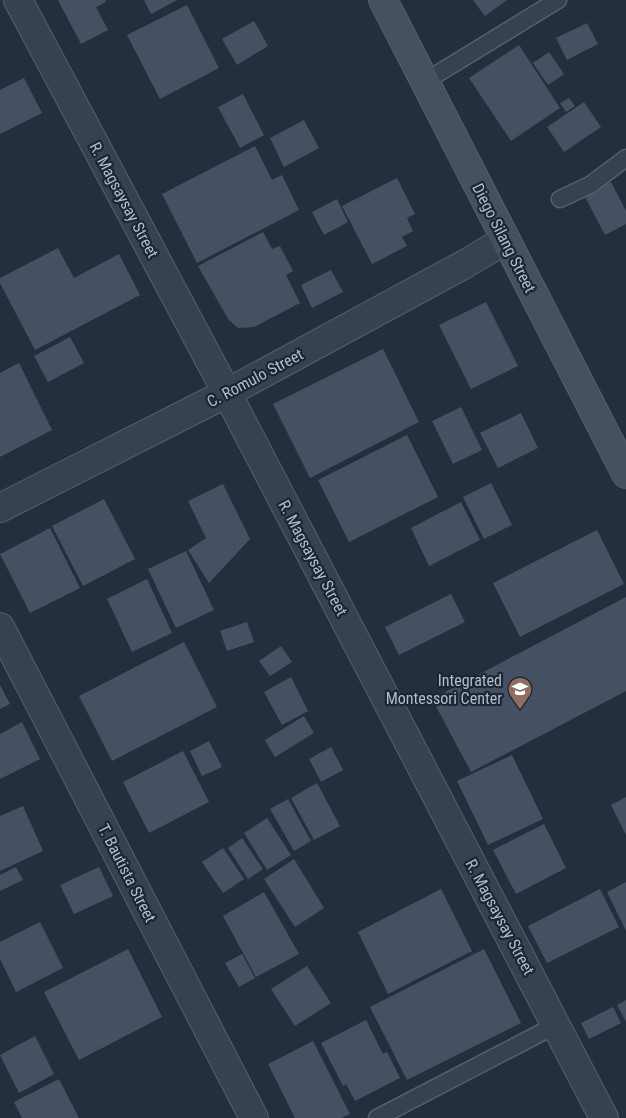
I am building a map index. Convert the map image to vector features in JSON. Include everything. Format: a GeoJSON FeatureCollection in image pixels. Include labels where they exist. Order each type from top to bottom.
{"type":"FeatureCollection","features":[{"type":"Feature","properties":{"kind":"street","name":"R. Magsaysay Street"},"geometry":{"type":"LineString","coordinates":[[18,0],[227,393],[604,1118]]}},
{"type":"Feature","properties":{"kind":"street","name":"Diego Silang Street"},"geometry":{"type":"LineString","coordinates":[[383,0],[626,474]]}},
{"type":"Feature","properties":{"kind":"street","name":"C. Romulo Street"},"geometry":{"type":"LineString","coordinates":[[0,508],[227,393],[466,264],[505,240]]}},
{"type":"Feature","properties":{"kind":"street","name":"T. Bautista Street"},"geometry":{"type":"LineString","coordinates":[[0,627],[254,1118]]}},
{"type":"Feature","properties":{"kind":"lane"},"geometry":{"type":"LineString","coordinates":[[424,82],[558,0]]}},
{"type":"Feature","properties":{"kind":"lane"},"geometry":{"type":"LineString","coordinates":[[560,199],[590,185],[626,158]]}},
{"type":"Feature","properties":{"kind":"lane"},"geometry":{"type":"LineString","coordinates":[[377,1118],[556,1025]]}},
{"type":"Feature","properties":{"kind":"building"},"geometry":{"type":"Polygon","coordinates":[[[58,0],[105,0],[106,2],[96,7],[108,30],[81,44],[58,0]]]}},
{"type":"Feature","properties":{"kind":"building"},"geometry":{"type":"Polygon","coordinates":[[[144,0],[177,0],[151,14],[144,0]]]}},
{"type":"Feature","properties":{"kind":"building"},"geometry":{"type":"Polygon","coordinates":[[[473,0],[507,0],[485,16],[473,0]]]}},
{"type":"Feature","properties":{"kind":"building"},"geometry":{"type":"Polygon","coordinates":[[[187,5],[219,68],[160,99],[127,35],[187,5]]]}},
{"type":"Feature","properties":{"kind":"building"},"geometry":{"type":"Polygon","coordinates":[[[254,21],[268,46],[237,65],[222,39],[254,21]]]}},
{"type":"Feature","properties":{"kind":"building"},"geometry":{"type":"Polygon","coordinates":[[[587,23],[598,44],[567,60],[556,38],[587,23]]]}},
{"type":"Feature","properties":{"kind":"building"},"geometry":{"type":"Polygon","coordinates":[[[519,45],[560,108],[511,141],[469,78],[519,45]]]}},
{"type":"Feature","properties":{"kind":"building"},"geometry":{"type":"Polygon","coordinates":[[[549,52],[564,74],[548,85],[533,63],[549,52]]]}},
{"type":"Feature","properties":{"kind":"building"},"geometry":{"type":"Polygon","coordinates":[[[24,78],[42,113],[0,134],[0,90],[24,78]]]}},
{"type":"Feature","properties":{"kind":"building"},"geometry":{"type":"Polygon","coordinates":[[[243,94],[264,135],[240,148],[218,107],[243,94]]]}},
{"type":"Feature","properties":{"kind":"building"},"geometry":{"type":"Polygon","coordinates":[[[569,98],[575,106],[566,112],[560,103],[569,98]]]}},
{"type":"Feature","properties":{"kind":"building"},"geometry":{"type":"Polygon","coordinates":[[[584,102],[601,127],[564,152],[547,127],[584,102]]]}},
{"type":"Feature","properties":{"kind":"building"},"geometry":{"type":"Polygon","coordinates":[[[304,120],[319,148],[284,167],[270,138],[304,120]]]}},
{"type":"Feature","properties":{"kind":"building"},"geometry":{"type":"Polygon","coordinates":[[[255,146],[272,180],[282,175],[299,210],[197,263],[162,194],[255,146]]]}},
{"type":"Feature","properties":{"kind":"building"},"geometry":{"type":"Polygon","coordinates":[[[397,178],[415,214],[407,218],[413,231],[402,237],[407,246],[372,264],[342,206],[397,178]]]}},
{"type":"Feature","properties":{"kind":"building"},"geometry":{"type":"Polygon","coordinates":[[[611,182],[626,211],[626,224],[605,235],[584,195],[611,182]]]}},
{"type":"Feature","properties":{"kind":"building"},"geometry":{"type":"Polygon","coordinates":[[[337,199],[348,222],[324,235],[312,212],[337,199]]]}},
{"type":"Feature","properties":{"kind":"building"},"geometry":{"type":"Polygon","coordinates":[[[263,232],[272,249],[280,246],[293,271],[286,275],[300,303],[254,327],[238,328],[228,319],[198,266],[263,232]]]}},
{"type":"Feature","properties":{"kind":"building"},"geometry":{"type":"Polygon","coordinates":[[[58,248],[74,278],[119,254],[140,295],[35,350],[0,283],[0,278],[58,248]]]}},
{"type":"Feature","properties":{"kind":"building"},"geometry":{"type":"Polygon","coordinates":[[[331,270],[343,292],[312,308],[301,285],[331,270]]]}},
{"type":"Feature","properties":{"kind":"building"},"geometry":{"type":"Polygon","coordinates":[[[486,302],[518,366],[471,389],[439,325],[486,302]]]}},
{"type":"Feature","properties":{"kind":"building"},"geometry":{"type":"Polygon","coordinates":[[[70,337],[84,363],[48,382],[34,356],[70,337]]]}},
{"type":"Feature","properties":{"kind":"building"},"geometry":{"type":"Polygon","coordinates":[[[383,349],[419,422],[310,478],[273,404],[383,349]]]}},
{"type":"Feature","properties":{"kind":"building"},"geometry":{"type":"Polygon","coordinates":[[[19,363],[52,430],[0,457],[0,373],[19,363]]]}},
{"type":"Feature","properties":{"kind":"building"},"geometry":{"type":"Polygon","coordinates":[[[461,407],[482,450],[453,464],[432,421],[461,407]]]}},
{"type":"Feature","properties":{"kind":"building"},"geometry":{"type":"Polygon","coordinates":[[[521,413],[538,448],[498,468],[480,433],[521,413]]]}},
{"type":"Feature","properties":{"kind":"building"},"geometry":{"type":"Polygon","coordinates":[[[407,435],[438,497],[349,542],[318,480],[407,435]]]}},
{"type":"Feature","properties":{"kind":"building"},"geometry":{"type":"Polygon","coordinates":[[[491,483],[512,525],[484,539],[463,497],[491,483]]]}},
{"type":"Feature","properties":{"kind":"building"},"geometry":{"type":"Polygon","coordinates":[[[223,484],[250,539],[209,583],[188,550],[206,538],[188,501],[223,484]]]}},
{"type":"Feature","properties":{"kind":"building"},"geometry":{"type":"Polygon","coordinates":[[[104,499],[135,559],[83,586],[52,526],[104,499]]]}},
{"type":"Feature","properties":{"kind":"building"},"geometry":{"type":"Polygon","coordinates":[[[461,502],[480,540],[429,566],[411,528],[461,502]]]}},
{"type":"Feature","properties":{"kind":"building"},"geometry":{"type":"Polygon","coordinates":[[[50,528],[80,588],[30,613],[0,554],[50,528]]]}},
{"type":"Feature","properties":{"kind":"building"},"geometry":{"type":"Polygon","coordinates":[[[597,530],[624,584],[520,637],[493,583],[597,530]]]}},
{"type":"Feature","properties":{"kind":"building"},"geometry":{"type":"Polygon","coordinates":[[[186,551],[214,610],[176,628],[148,569],[186,551]]]}},
{"type":"Feature","properties":{"kind":"building"},"geometry":{"type":"Polygon","coordinates":[[[147,579],[172,633],[132,652],[107,599],[147,579]]]}},
{"type":"Feature","properties":{"kind":"building"},"geometry":{"type":"Polygon","coordinates":[[[451,594],[465,622],[399,655],[385,627],[451,594]]]}},
{"type":"Feature","properties":{"kind":"building"},"geometry":{"type":"Polygon","coordinates":[[[626,597],[626,691],[471,772],[432,699],[626,597]]]}},
{"type":"Feature","properties":{"kind":"building"},"geometry":{"type":"Polygon","coordinates":[[[247,622],[254,642],[227,651],[220,631],[247,622]]]}},
{"type":"Feature","properties":{"kind":"building"},"geometry":{"type":"Polygon","coordinates":[[[184,642],[217,707],[112,761],[79,696],[184,642]]]}},
{"type":"Feature","properties":{"kind":"building"},"geometry":{"type":"Polygon","coordinates":[[[281,646],[292,662],[270,676],[259,661],[281,646]]]}},
{"type":"Feature","properties":{"kind":"building"},"geometry":{"type":"Polygon","coordinates":[[[291,677],[308,711],[282,725],[264,692],[291,677]]]}},
{"type":"Feature","properties":{"kind":"building"},"geometry":{"type":"Polygon","coordinates":[[[0,685],[10,704],[0,709],[0,685]]]}},
{"type":"Feature","properties":{"kind":"building"},"geometry":{"type":"Polygon","coordinates":[[[304,716],[314,733],[275,757],[265,740],[304,716]]]}},
{"type":"Feature","properties":{"kind":"building"},"geometry":{"type":"Polygon","coordinates":[[[22,722],[40,759],[0,779],[0,734],[22,722]]]}},
{"type":"Feature","properties":{"kind":"building"},"geometry":{"type":"Polygon","coordinates":[[[209,741],[222,767],[202,776],[190,751],[209,741]]]}},
{"type":"Feature","properties":{"kind":"building"},"geometry":{"type":"Polygon","coordinates":[[[331,747],[343,770],[321,782],[309,759],[331,747]]]}},
{"type":"Feature","properties":{"kind":"building"},"geometry":{"type":"Polygon","coordinates":[[[183,751],[209,802],[149,833],[123,782],[183,751]]]}},
{"type":"Feature","properties":{"kind":"building"},"geometry":{"type":"Polygon","coordinates":[[[512,755],[543,819],[488,845],[457,781],[512,755]]]}},
{"type":"Feature","properties":{"kind":"building"},"geometry":{"type":"Polygon","coordinates":[[[317,783],[340,826],[314,840],[291,798],[317,783]]]}},
{"type":"Feature","properties":{"kind":"building"},"geometry":{"type":"Polygon","coordinates":[[[626,797],[626,835],[611,805],[626,797]]]}},
{"type":"Feature","properties":{"kind":"building"},"geometry":{"type":"Polygon","coordinates":[[[288,799],[311,841],[294,851],[270,809],[288,799]]]}},
{"type":"Feature","properties":{"kind":"building"},"geometry":{"type":"Polygon","coordinates":[[[23,806],[43,851],[0,871],[0,816],[23,806]]]}},
{"type":"Feature","properties":{"kind":"building"},"geometry":{"type":"Polygon","coordinates":[[[267,818],[291,855],[267,870],[244,833],[267,818]]]}},
{"type":"Feature","properties":{"kind":"building"},"geometry":{"type":"Polygon","coordinates":[[[544,824],[566,868],[516,894],[493,850],[544,824]]]}},
{"type":"Feature","properties":{"kind":"building"},"geometry":{"type":"Polygon","coordinates":[[[242,838],[263,869],[248,879],[228,848],[242,838]]]}},
{"type":"Feature","properties":{"kind":"building"},"geometry":{"type":"Polygon","coordinates":[[[223,848],[244,879],[223,893],[202,862],[223,848]]]}},
{"type":"Feature","properties":{"kind":"building"},"geometry":{"type":"Polygon","coordinates":[[[294,859],[324,908],[295,927],[264,879],[294,859]]]}},
{"type":"Feature","properties":{"kind":"building"},"geometry":{"type":"Polygon","coordinates":[[[16,867],[23,880],[0,891],[0,875],[16,867]]]}},
{"type":"Feature","properties":{"kind":"building"},"geometry":{"type":"Polygon","coordinates":[[[99,867],[113,896],[74,914],[60,885],[99,867]]]}},
{"type":"Feature","properties":{"kind":"building"},"geometry":{"type":"Polygon","coordinates":[[[626,882],[626,931],[607,892],[626,882]]]}},
{"type":"Feature","properties":{"kind":"building"},"geometry":{"type":"Polygon","coordinates":[[[441,889],[472,951],[388,994],[358,932],[441,889]]]}},
{"type":"Feature","properties":{"kind":"building"},"geometry":{"type":"Polygon","coordinates":[[[600,889],[619,927],[547,963],[528,926],[600,889]]]}},
{"type":"Feature","properties":{"kind":"building"},"geometry":{"type":"Polygon","coordinates":[[[264,892],[299,954],[256,977],[223,916],[264,892]]]}},
{"type":"Feature","properties":{"kind":"building"},"geometry":{"type":"Polygon","coordinates":[[[40,922],[63,968],[16,992],[0,959],[0,942],[40,922]]]}},
{"type":"Feature","properties":{"kind":"building"},"geometry":{"type":"Polygon","coordinates":[[[128,949],[162,1017],[79,1060],[44,992],[128,949]]]}},
{"type":"Feature","properties":{"kind":"building"},"geometry":{"type":"Polygon","coordinates":[[[484,949],[521,1023],[407,1080],[370,1007],[484,949]]]}},
{"type":"Feature","properties":{"kind":"building"},"geometry":{"type":"Polygon","coordinates":[[[242,954],[255,978],[239,987],[225,963],[242,954]]]}},
{"type":"Feature","properties":{"kind":"building"},"geometry":{"type":"Polygon","coordinates":[[[307,966],[331,1003],[295,1026],[271,989],[307,966]]]}},
{"type":"Feature","properties":{"kind":"building"},"geometry":{"type":"Polygon","coordinates":[[[626,1000],[626,1022],[617,1005],[626,1000]]]}},
{"type":"Feature","properties":{"kind":"building"},"geometry":{"type":"Polygon","coordinates":[[[613,1007],[621,1023],[589,1039],[581,1023],[613,1007]]]}},
{"type":"Feature","properties":{"kind":"building"},"geometry":{"type":"Polygon","coordinates":[[[366,1020],[383,1054],[387,1052],[400,1078],[355,1101],[346,1084],[343,1086],[321,1043],[366,1020]]]}},
{"type":"Feature","properties":{"kind":"building"},"geometry":{"type":"Polygon","coordinates":[[[35,1036],[54,1074],[19,1093],[0,1055],[35,1036]]]}},
{"type":"Feature","properties":{"kind":"building"},"geometry":{"type":"Polygon","coordinates":[[[313,1041],[350,1114],[341,1118],[295,1118],[268,1064],[313,1041]]]}},
{"type":"Feature","properties":{"kind":"building"},"geometry":{"type":"Polygon","coordinates":[[[59,1079],[79,1118],[22,1118],[14,1102],[59,1079]]]}},
{"type":"Feature","properties":{"kind":"place","name":"Integrated Montessori Center"},"geometry":{"type":"Point","coordinates":[520,710]}}]}
